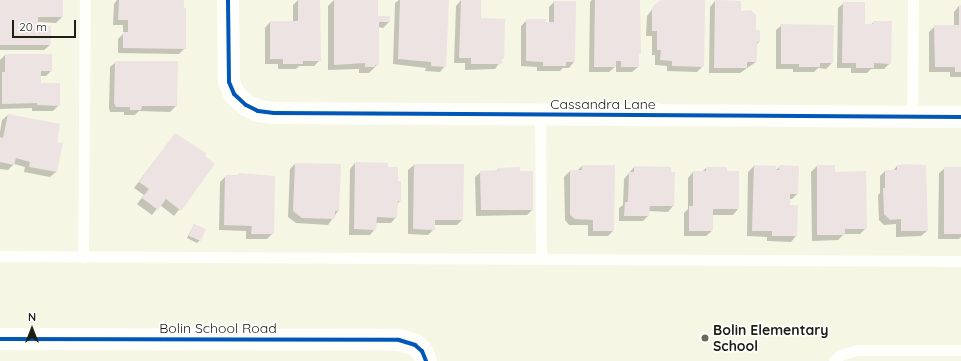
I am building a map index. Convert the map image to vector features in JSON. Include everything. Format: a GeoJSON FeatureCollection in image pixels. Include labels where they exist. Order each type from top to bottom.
{"type":"FeatureCollection","features":[{"type":"Feature","properties":{"kind":"street","name":"Cassandra Lane"},"geometry":{"type":"LineString","coordinates":[[228,0],[229,82],[234,94],[246,105],[258,111],[274,113],[961,117]]}},
{"type":"Feature","properties":{"kind":"street","name":"Bolin School Road"},"geometry":{"type":"LineString","coordinates":[[0,339],[399,340],[415,345],[422,351],[426,361]]}},
{"type":"Feature","properties":{"kind":"lane"},"geometry":{"type":"LineString","coordinates":[[83,257],[85,0]]}},
{"type":"Feature","properties":{"kind":"lane"},"geometry":{"type":"LineString","coordinates":[[912,117],[913,0]]}},
{"type":"Feature","properties":{"kind":"lane"},"geometry":{"type":"LineString","coordinates":[[540,115],[541,259]]}},
{"type":"Feature","properties":{"kind":"lane"},"geometry":{"type":"LineString","coordinates":[[0,256],[961,261]]}},
{"type":"Feature","properties":{"kind":"lane"},"geometry":{"type":"LineString","coordinates":[[834,361],[840,355],[857,350],[961,350]]}},
{"type":"Feature","properties":{"kind":"building"},"geometry":{"type":"Polygon","coordinates":[[[0,0],[63,0],[63,17],[38,17],[38,26],[51,26],[51,45],[0,45],[0,0]]]}},
{"type":"Feature","properties":{"kind":"building"},"geometry":{"type":"Polygon","coordinates":[[[119,0],[184,0],[183,8],[186,8],[186,49],[123,48],[123,32],[128,32],[128,20],[118,20],[119,0]]]}},
{"type":"Feature","properties":{"kind":"building"},"geometry":{"type":"Polygon","coordinates":[[[298,0],[320,0],[321,61],[303,61],[303,64],[283,64],[283,59],[270,59],[270,21],[298,21],[298,0]]]}},
{"type":"Feature","properties":{"kind":"building"},"geometry":{"type":"Polygon","coordinates":[[[334,0],[378,0],[378,16],[390,16],[390,22],[379,22],[379,65],[375,65],[375,67],[365,67],[365,63],[334,65],[334,0]]]}},
{"type":"Feature","properties":{"kind":"building"},"geometry":{"type":"Polygon","coordinates":[[[400,0],[449,0],[446,67],[431,66],[431,62],[398,59],[400,0]]]}},
{"type":"Feature","properties":{"kind":"building"},"geometry":{"type":"Polygon","coordinates":[[[461,0],[481,0],[481,18],[505,19],[504,58],[502,58],[502,64],[471,64],[471,58],[459,58],[461,0]]]}},
{"type":"Feature","properties":{"kind":"building"},"geometry":{"type":"Polygon","coordinates":[[[595,0],[640,0],[641,54],[639,54],[639,67],[621,67],[621,61],[616,61],[616,67],[594,67],[595,0]]]}},
{"type":"Feature","properties":{"kind":"building"},"geometry":{"type":"Polygon","coordinates":[[[661,0],[705,0],[704,67],[672,66],[672,61],[660,60],[661,50],[657,50],[657,31],[652,31],[652,9],[654,5],[661,0]]]}},
{"type":"Feature","properties":{"kind":"building"},"geometry":{"type":"Polygon","coordinates":[[[715,0],[741,1],[741,11],[751,10],[756,15],[756,30],[760,30],[760,42],[757,42],[757,62],[747,62],[747,68],[714,68],[715,0]]]}},
{"type":"Feature","properties":{"kind":"building"},"geometry":{"type":"Polygon","coordinates":[[[554,1],[576,1],[575,62],[566,62],[566,66],[543,66],[543,62],[526,61],[526,19],[546,19],[546,22],[554,22],[554,1]]]}},
{"type":"Feature","properties":{"kind":"building"},"geometry":{"type":"Polygon","coordinates":[[[843,2],[865,2],[865,24],[873,24],[873,21],[892,21],[891,64],[874,63],[874,68],[856,68],[856,63],[842,63],[843,2]]]}},
{"type":"Feature","properties":{"kind":"building"},"geometry":{"type":"Polygon","coordinates":[[[959,5],[961,5],[961,72],[955,72],[955,67],[935,67],[934,25],[959,25],[959,5]]]}},
{"type":"Feature","properties":{"kind":"building"},"geometry":{"type":"Polygon","coordinates":[[[781,24],[834,25],[833,63],[820,63],[820,67],[799,67],[799,64],[781,64],[781,24]]]}},
{"type":"Feature","properties":{"kind":"building"},"geometry":{"type":"Polygon","coordinates":[[[5,54],[52,54],[52,71],[41,71],[41,83],[60,83],[60,106],[37,105],[37,103],[2,104],[2,72],[5,72],[5,54]]]}},
{"type":"Feature","properties":{"kind":"building"},"geometry":{"type":"Polygon","coordinates":[[[115,61],[178,61],[177,106],[142,106],[141,110],[130,110],[130,107],[116,107],[114,103],[115,61]]]}},
{"type":"Feature","properties":{"kind":"building"},"geometry":{"type":"Polygon","coordinates":[[[8,114],[60,124],[57,142],[63,143],[57,172],[29,167],[30,162],[16,158],[14,165],[0,162],[0,137],[3,138],[8,114]]]}},
{"type":"Feature","properties":{"kind":"building"},"geometry":{"type":"Polygon","coordinates":[[[175,133],[206,153],[205,156],[215,164],[181,211],[166,199],[158,210],[142,198],[149,189],[139,182],[175,133]]]}},
{"type":"Feature","properties":{"kind":"building"},"geometry":{"type":"Polygon","coordinates":[[[355,162],[388,163],[388,167],[398,167],[398,181],[401,181],[401,201],[398,201],[397,218],[377,217],[376,230],[354,229],[355,162]]]}},
{"type":"Feature","properties":{"kind":"building"},"geometry":{"type":"Polygon","coordinates":[[[295,163],[341,164],[339,211],[335,211],[335,219],[302,218],[293,211],[295,163]]]}},
{"type":"Feature","properties":{"kind":"building"},"geometry":{"type":"Polygon","coordinates":[[[414,164],[464,164],[463,220],[435,220],[435,230],[413,229],[414,164]]]}},
{"type":"Feature","properties":{"kind":"building"},"geometry":{"type":"Polygon","coordinates":[[[582,165],[615,165],[614,231],[593,231],[593,220],[575,219],[570,215],[570,170],[582,170],[582,165]]]}},
{"type":"Feature","properties":{"kind":"building"},"geometry":{"type":"Polygon","coordinates":[[[754,165],[776,166],[776,170],[779,170],[779,165],[799,166],[798,194],[790,194],[790,205],[798,205],[797,236],[772,236],[772,231],[752,231],[754,165]]]}},
{"type":"Feature","properties":{"kind":"building"},"geometry":{"type":"Polygon","coordinates":[[[817,165],[835,165],[835,172],[866,171],[867,229],[845,229],[845,235],[817,235],[817,165]]]}},
{"type":"Feature","properties":{"kind":"building"},"geometry":{"type":"Polygon","coordinates":[[[897,165],[926,165],[928,231],[901,231],[901,219],[890,220],[884,214],[883,188],[885,188],[885,170],[897,170],[897,165]]]}},
{"type":"Feature","properties":{"kind":"building"},"geometry":{"type":"Polygon","coordinates":[[[634,166],[671,167],[671,172],[675,172],[674,206],[650,206],[649,216],[624,216],[625,202],[628,202],[629,172],[634,172],[634,166]]]}},
{"type":"Feature","properties":{"kind":"building"},"geometry":{"type":"Polygon","coordinates":[[[520,167],[520,171],[533,171],[533,210],[481,210],[480,171],[498,170],[497,168],[520,167]]]}},
{"type":"Feature","properties":{"kind":"building"},"geometry":{"type":"Polygon","coordinates":[[[706,167],[727,167],[727,171],[739,171],[739,209],[713,209],[713,231],[689,231],[689,206],[693,206],[693,171],[706,171],[706,167]]]}},
{"type":"Feature","properties":{"kind":"building"},"geometry":{"type":"Polygon","coordinates":[[[944,167],[961,167],[961,234],[944,234],[944,167]]]}},
{"type":"Feature","properties":{"kind":"building"},"geometry":{"type":"Polygon","coordinates":[[[239,173],[275,176],[274,234],[251,234],[252,226],[224,225],[225,175],[239,175],[239,173]]]}},
{"type":"Feature","properties":{"kind":"building"},"geometry":{"type":"Polygon","coordinates":[[[194,224],[206,229],[201,241],[189,236],[194,224]]]}},
{"type":"Feature","properties":{"kind":"cycle path"},"geometry":{"type":"LineString","coordinates":[[228,0],[229,82],[234,94],[246,105],[258,111],[274,113],[961,117]]}},
{"type":"Feature","properties":{"kind":"cycle path"},"geometry":{"type":"LineString","coordinates":[[0,339],[399,340],[415,345],[422,351],[426,361]]}},
{"type":"Feature","properties":{"kind":"place","name":"Bolin Elementary School"},"geometry":{"type":"Point","coordinates":[705,338]}}]}
